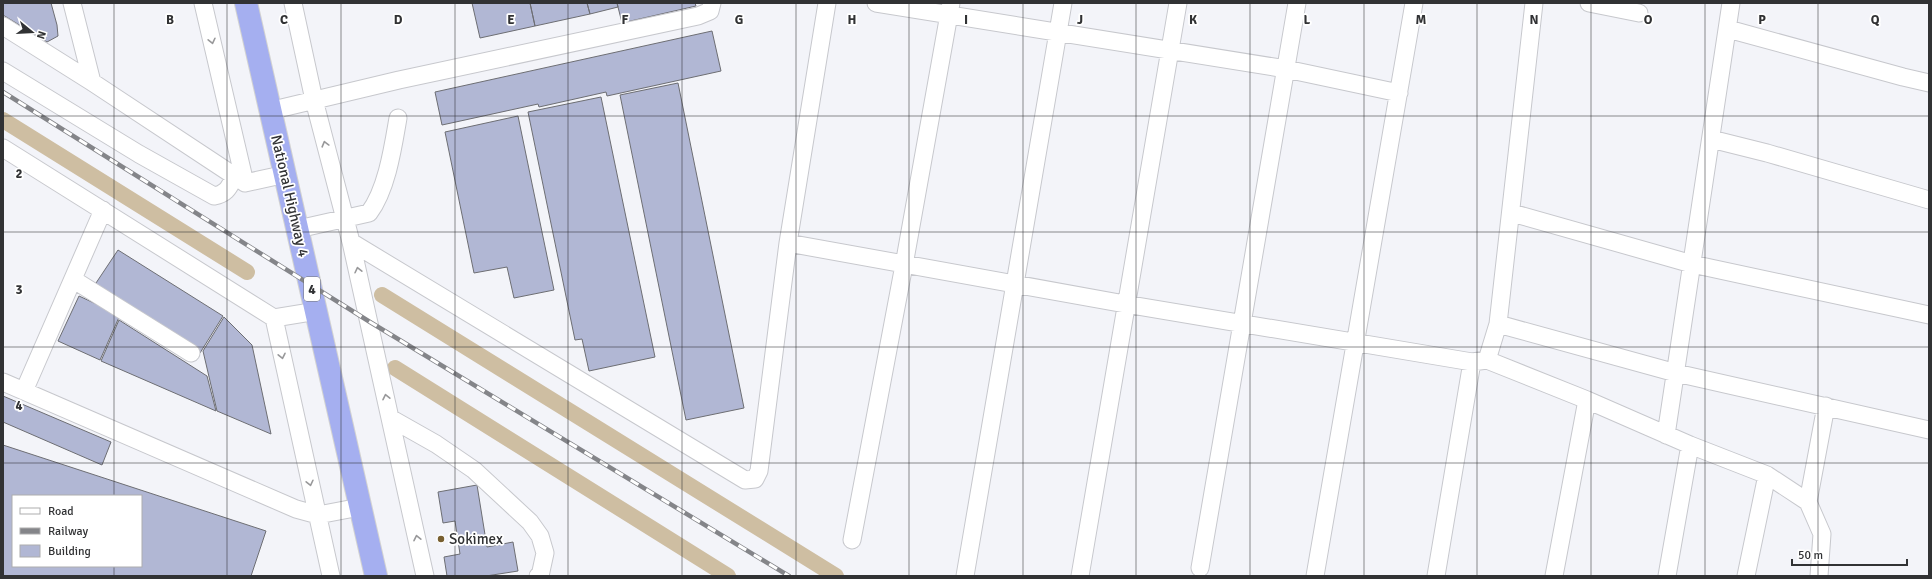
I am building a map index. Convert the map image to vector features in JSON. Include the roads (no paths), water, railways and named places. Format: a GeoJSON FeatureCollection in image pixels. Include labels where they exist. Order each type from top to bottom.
{"type":"FeatureCollection","features":[{"type":"Feature","properties":{"kind":"highway","name":"National Highway 4"},"geometry":{"type":"LineString","coordinates":[[246,3],[269,111],[286,174],[376,576]]}},
{"type":"Feature","properties":{"kind":"street"},"geometry":{"type":"LineString","coordinates":[[72,3],[92,82]]}},
{"type":"Feature","properties":{"kind":"street"},"geometry":{"type":"LineString","coordinates":[[204,3],[240,180]]}},
{"type":"Feature","properties":{"kind":"street"},"geometry":{"type":"LineString","coordinates":[[293,3],[314,100],[351,242],[425,576]]}},
{"type":"Feature","properties":{"kind":"street"},"geometry":{"type":"LineString","coordinates":[[269,111],[698,16],[710,11],[712,3]]}},
{"type":"Feature","properties":{"kind":"street"},"geometry":{"type":"LineString","coordinates":[[351,242],[745,480],[755,478],[759,471],[788,243],[827,3]]}},
{"type":"Feature","properties":{"kind":"street"},"geometry":{"type":"LineString","coordinates":[[876,3],[949,9],[1058,33],[1286,69],[1399,93]]}},
{"type":"Feature","properties":{"kind":"street"},"geometry":{"type":"LineString","coordinates":[[966,576],[1063,3]]}},
{"type":"Feature","properties":{"kind":"street"},"geometry":{"type":"LineString","coordinates":[[1080,576],[1125,304],[1178,3]]}},
{"type":"Feature","properties":{"kind":"street"},"geometry":{"type":"LineString","coordinates":[[1200,568],[1297,3]]}},
{"type":"Feature","properties":{"kind":"street"},"geometry":{"type":"LineString","coordinates":[[1315,576],[1354,341],[1414,3]]}},
{"type":"Feature","properties":{"kind":"street"},"geometry":{"type":"LineString","coordinates":[[1436,576],[1480,361],[1498,324],[1512,213],[1534,3]]}},
{"type":"Feature","properties":{"kind":"street"},"geometry":{"type":"LineString","coordinates":[[1589,3],[1639,13]]}},
{"type":"Feature","properties":{"kind":"street"},"geometry":{"type":"LineString","coordinates":[[1666,435],[1732,3]]}},
{"type":"Feature","properties":{"kind":"street"},"geometry":{"type":"LineString","coordinates":[[852,540],[904,265],[949,9]]}},
{"type":"Feature","properties":{"kind":"street"},"geometry":{"type":"LineString","coordinates":[[3,26],[92,82],[240,180]]}},
{"type":"Feature","properties":{"kind":"street"},"geometry":{"type":"LineString","coordinates":[[1728,29],[1929,83]]}},
{"type":"Feature","properties":{"kind":"street"},"geometry":{"type":"LineString","coordinates":[[3,71],[139,154],[214,196],[223,195],[240,180],[286,174]]}},
{"type":"Feature","properties":{"kind":"street"},"geometry":{"type":"LineString","coordinates":[[298,229],[369,213],[376,204],[390,158],[398,118]]}},
{"type":"Feature","properties":{"kind":"street"},"geometry":{"type":"LineString","coordinates":[[1711,139],[1767,152],[1929,200]]}},
{"type":"Feature","properties":{"kind":"street"},"geometry":{"type":"LineString","coordinates":[[4,150],[103,210],[274,318],[317,311]]}},
{"type":"Feature","properties":{"kind":"street"},"geometry":{"type":"LineString","coordinates":[[24,391],[74,280],[103,210]]}},
{"type":"Feature","properties":{"kind":"street"},"geometry":{"type":"LineString","coordinates":[[1512,213],[1692,264],[1929,315]]}},
{"type":"Feature","properties":{"kind":"street"},"geometry":{"type":"LineString","coordinates":[[788,243],[1125,304],[1480,361],[1587,400],[1666,435],[1767,475],[1808,502],[1822,534],[1819,576]]}},
{"type":"Feature","properties":{"kind":"street"},"geometry":{"type":"LineString","coordinates":[[74,280],[191,353]]}},
{"type":"Feature","properties":{"kind":"street"},"geometry":{"type":"LineString","coordinates":[[274,318],[331,576]]}},
{"type":"Feature","properties":{"kind":"street"},"geometry":{"type":"LineString","coordinates":[[1498,324],[1676,373],[1929,430]]}},
{"type":"Feature","properties":{"kind":"street"},"geometry":{"type":"LineString","coordinates":[[3,382],[296,509],[318,515],[360,507]]}},
{"type":"Feature","properties":{"kind":"street"},"geometry":{"type":"LineString","coordinates":[[1554,576],[1587,400]]}},
{"type":"Feature","properties":{"kind":"street"},"geometry":{"type":"LineString","coordinates":[[1808,502],[1826,406]]}},
{"type":"Feature","properties":{"kind":"street"},"geometry":{"type":"LineString","coordinates":[[390,418],[436,444],[474,470],[530,522],[540,536],[545,554],[540,576],[538,576]]}},
{"type":"Feature","properties":{"kind":"street"},"geometry":{"type":"LineString","coordinates":[[1667,576],[1690,445]]}},
{"type":"Feature","properties":{"kind":"street"},"geometry":{"type":"LineString","coordinates":[[1746,576],[1767,475]]}},
{"type":"Feature","properties":{"kind":"waterway"},"geometry":{"type":"LineString","coordinates":[[3,120],[247,272]]}},
{"type":"Feature","properties":{"kind":"waterway"},"geometry":{"type":"LineString","coordinates":[[382,295],[836,576]]}},
{"type":"Feature","properties":{"kind":"waterway"},"geometry":{"type":"LineString","coordinates":[[395,368],[728,576]]}},
{"type":"Feature","properties":{"kind":"railway"},"geometry":{"type":"LineString","coordinates":[[3,92],[370,322],[789,576]]}},
{"type":"Feature","properties":{"kind":"place","name":"Sokimex"},"geometry":{"type":"Point","coordinates":[441,539]}}]}
